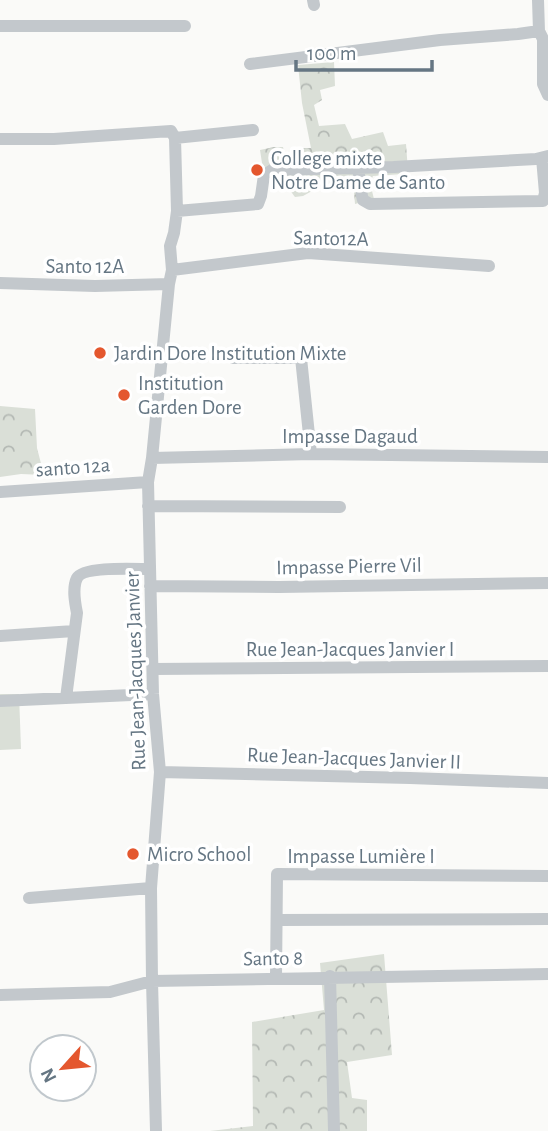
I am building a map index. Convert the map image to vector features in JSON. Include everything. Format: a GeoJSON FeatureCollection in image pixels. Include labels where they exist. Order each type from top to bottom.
{"type":"FeatureCollection","features":[{"type":"Feature","properties":{"kind":"street"},"geometry":{"type":"LineString","coordinates":[[538,0],[539,31],[543,39],[543,84],[548,94]]}},
{"type":"Feature","properties":{"kind":"street"},"geometry":{"type":"LineString","coordinates":[[0,26],[185,26]]}},
{"type":"Feature","properties":{"kind":"street"},"geometry":{"type":"LineString","coordinates":[[250,64],[440,40],[539,31]]}},
{"type":"Feature","properties":{"kind":"street"},"geometry":{"type":"LineString","coordinates":[[0,139],[54,139],[170,131],[175,138],[253,130]]}},
{"type":"Feature","properties":{"kind":"street","name":"Rue Jean-Jacques Janvier"},"geometry":{"type":"LineString","coordinates":[[156,1131],[151,888],[160,772],[153,694],[148,482],[172,270],[170,246],[177,211],[175,138]]}},
{"type":"Feature","properties":{"kind":"street"},"geometry":{"type":"LineString","coordinates":[[177,211],[258,204],[264,175],[272,170],[545,157],[545,193],[543,201],[370,204],[363,200],[358,168]]}},
{"type":"Feature","properties":{"kind":"street","name":"Santo12A"},"geometry":{"type":"LineString","coordinates":[[172,270],[307,253],[489,266]]}},
{"type":"Feature","properties":{"kind":"street","name":"Santo 12A"},"geometry":{"type":"LineString","coordinates":[[0,283],[95,286],[169,284]]}},
{"type":"Feature","properties":{"kind":"street"},"geometry":{"type":"LineString","coordinates":[[233,358],[301,358],[311,454]]}},
{"type":"Feature","properties":{"kind":"street","name":"Impasse Dagaud"},"geometry":{"type":"LineString","coordinates":[[152,458],[311,454],[548,457]]}},
{"type":"Feature","properties":{"kind":"street","name":"santo 12a"},"geometry":{"type":"LineString","coordinates":[[0,492],[148,482]]}},
{"type":"Feature","properties":{"kind":"street"},"geometry":{"type":"LineString","coordinates":[[148,506],[340,507]]}},
{"type":"Feature","properties":{"kind":"street"},"geometry":{"type":"LineString","coordinates":[[66,698],[77,612],[75,588],[78,575],[97,570],[149,569]]}},
{"type":"Feature","properties":{"kind":"street","name":"Impasse Pierre Vil"},"geometry":{"type":"LineString","coordinates":[[150,586],[548,583]]}},
{"type":"Feature","properties":{"kind":"street"},"geometry":{"type":"LineString","coordinates":[[0,636],[75,631]]}},
{"type":"Feature","properties":{"kind":"street","name":"Rue Jean-Jacques Janvier I"},"geometry":{"type":"LineString","coordinates":[[153,669],[548,666]]}},
{"type":"Feature","properties":{"kind":"street"},"geometry":{"type":"LineString","coordinates":[[0,701],[153,694]]}},
{"type":"Feature","properties":{"kind":"street","name":"Rue Jean-Jacques Janvier II"},"geometry":{"type":"LineString","coordinates":[[160,772],[548,783]]}},
{"type":"Feature","properties":{"kind":"street","name":"Impasse Lumière I"},"geometry":{"type":"LineString","coordinates":[[276,978],[277,874],[548,876]]}},
{"type":"Feature","properties":{"kind":"street"},"geometry":{"type":"LineString","coordinates":[[29,898],[151,888]]}},
{"type":"Feature","properties":{"kind":"street"},"geometry":{"type":"LineString","coordinates":[[277,920],[548,919]]}},
{"type":"Feature","properties":{"kind":"street","name":"Santo 8"},"geometry":{"type":"LineString","coordinates":[[0,995],[110,992],[152,981],[548,974]]}},
{"type":"Feature","properties":{"kind":"street"},"geometry":{"type":"LineString","coordinates":[[330,976],[334,1131]]}},
{"type":"Feature","properties":{"kind":"green space"},"geometry":{"type":"Polygon","coordinates":[[[334,62],[335,86],[320,90],[322,100],[314,105],[319,126],[345,124],[352,139],[383,132],[388,146],[406,144],[408,171],[403,174],[373,176],[370,183],[374,199],[355,204],[354,192],[349,182],[295,197],[289,189],[290,182],[286,176],[272,177],[262,163],[260,150],[283,147],[286,163],[302,163],[303,148],[311,148],[298,65],[334,62]]]}},
{"type":"Feature","properties":{"kind":"green space"},"geometry":{"type":"Polygon","coordinates":[[[0,406],[35,409],[37,448],[44,475],[0,477],[0,406]]]}},
{"type":"Feature","properties":{"kind":"green space"},"geometry":{"type":"Polygon","coordinates":[[[0,694],[19,694],[21,749],[0,750],[0,694]]]}},
{"type":"Feature","properties":{"kind":"green space"},"geometry":{"type":"Polygon","coordinates":[[[384,954],[392,1055],[347,1062],[352,1098],[367,1100],[367,1131],[210,1131],[253,1126],[252,1022],[324,1010],[320,963],[384,954]]]}},
{"type":"Feature","properties":{"kind":"place","name":"College mixte Notre Dame de Santo"},"geometry":{"type":"Point","coordinates":[257,170]}},
{"type":"Feature","properties":{"kind":"place","name":"Jardin Dore Institution Mixte"},"geometry":{"type":"Point","coordinates":[100,353]}},
{"type":"Feature","properties":{"kind":"place","name":"Institution Garden Dore"},"geometry":{"type":"Point","coordinates":[124,395]}},
{"type":"Feature","properties":{"kind":"place","name":"Micro School"},"geometry":{"type":"Point","coordinates":[133,854]}}]}
